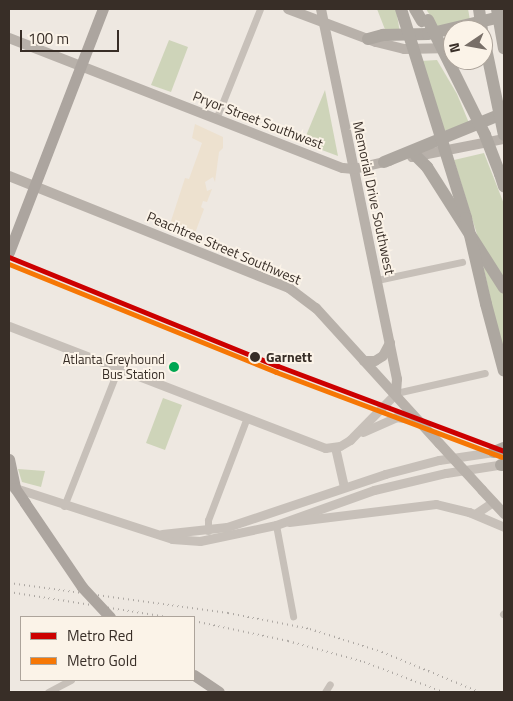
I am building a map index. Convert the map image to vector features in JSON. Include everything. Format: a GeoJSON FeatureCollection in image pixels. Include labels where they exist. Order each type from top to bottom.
{"type":"FeatureCollection","features":[{"type":"Feature","properties":{"kind":"highway"},"geometry":{"type":"LineString","coordinates":[[401,9],[466,218],[504,372]]}},
{"type":"Feature","properties":{"kind":"highway"},"geometry":{"type":"LineString","coordinates":[[414,9],[424,16],[443,43]]}},
{"type":"Feature","properties":{"kind":"highway"},"geometry":{"type":"LineString","coordinates":[[497,9],[504,48]]}},
{"type":"Feature","properties":{"kind":"highway"},"geometry":{"type":"LineString","coordinates":[[368,39],[383,35],[428,34],[504,16]]}},
{"type":"Feature","properties":{"kind":"highway"},"geometry":{"type":"LineString","coordinates":[[457,70],[485,134],[502,180]]}},
{"type":"Feature","properties":{"kind":"highway"},"geometry":{"type":"LineString","coordinates":[[490,70],[504,135]]}},
{"type":"Feature","properties":{"kind":"highway"},"geometry":{"type":"LineString","coordinates":[[384,162],[504,113]]}},
{"type":"Feature","properties":{"kind":"highway"},"geometry":{"type":"LineString","coordinates":[[416,156],[427,167],[504,288]]}},
{"type":"Feature","properties":{"kind":"main road"},"geometry":{"type":"LineString","coordinates":[[9,252],[103,9]]}},
{"type":"Feature","properties":{"kind":"main road"},"geometry":{"type":"LineString","coordinates":[[288,9],[368,39],[404,49],[443,52]]}},
{"type":"Feature","properties":{"kind":"main road","name":"Memorial Drive Southwest"},"geometry":{"type":"LineString","coordinates":[[321,9],[390,343],[397,379],[396,393]]}},
{"type":"Feature","properties":{"kind":"main road","name":"Pryor Street Southwest"},"geometry":{"type":"LineString","coordinates":[[9,38],[354,169]]}},
{"type":"Feature","properties":{"kind":"main road"},"geometry":{"type":"LineString","coordinates":[[354,169],[504,139]]}},
{"type":"Feature","properties":{"kind":"main road","name":"Peachtree Street Southwest"},"geometry":{"type":"LineString","coordinates":[[9,176],[289,288],[316,308],[396,393],[504,514]]}},
{"type":"Feature","properties":{"kind":"main road"},"geometry":{"type":"LineString","coordinates":[[364,361],[375,361],[383,356],[390,343]]}},
{"type":"Feature","properties":{"kind":"main road"},"geometry":{"type":"LineString","coordinates":[[9,459],[12,487],[25,503],[82,588],[109,616]]}},
{"type":"Feature","properties":{"kind":"main road"},"geometry":{"type":"LineString","coordinates":[[195,677],[219,692]]}},
{"type":"Feature","properties":{"kind":"street"},"geometry":{"type":"LineString","coordinates":[[216,118],[260,9]]}},
{"type":"Feature","properties":{"kind":"street"},"geometry":{"type":"LineString","coordinates":[[377,280],[462,262]]}},
{"type":"Feature","properties":{"kind":"street"},"geometry":{"type":"LineString","coordinates":[[9,326],[317,447],[335,447],[396,416],[420,420]]}},
{"type":"Feature","properties":{"kind":"street"},"geometry":{"type":"LineString","coordinates":[[64,506],[118,369]]}},
{"type":"Feature","properties":{"kind":"street"},"geometry":{"type":"LineString","coordinates":[[356,436],[396,393],[485,373]]}},
{"type":"Feature","properties":{"kind":"street"},"geometry":{"type":"LineString","coordinates":[[208,536],[208,520],[246,420]]}},
{"type":"Feature","properties":{"kind":"street"},"geometry":{"type":"LineString","coordinates":[[335,447],[344,487]]}},
{"type":"Feature","properties":{"kind":"street"},"geometry":{"type":"LineString","coordinates":[[208,536],[344,487],[439,460],[501,450]]}},
{"type":"Feature","properties":{"kind":"street"},"geometry":{"type":"LineString","coordinates":[[12,487],[64,506],[162,534],[208,536],[276,525],[340,500],[446,473],[503,465]]}},
{"type":"Feature","properties":{"kind":"street"},"geometry":{"type":"LineString","coordinates":[[474,514],[493,502]]}},
{"type":"Feature","properties":{"kind":"street"},"geometry":{"type":"LineString","coordinates":[[286,522],[426,504],[452,506],[504,527]]}},
{"type":"Feature","properties":{"kind":"street"},"geometry":{"type":"LineString","coordinates":[[276,525],[293,616]]}},
{"type":"Feature","properties":{"kind":"street"},"geometry":{"type":"LineString","coordinates":[[48,692],[69,681]]}},
{"type":"Feature","properties":{"kind":"street"},"geometry":{"type":"LineString","coordinates":[[325,692],[330,684]]}},
{"type":"Feature","properties":{"kind":"green space"},"geometry":{"type":"Polygon","coordinates":[[[377,9],[396,9],[400,33],[386,32],[377,9]]]}},
{"type":"Feature","properties":{"kind":"green space"},"geometry":{"type":"Polygon","coordinates":[[[426,9],[468,9],[470,20],[443,20],[443,27],[438,28],[426,9]]]}},
{"type":"Feature","properties":{"kind":"green space"},"geometry":{"type":"Polygon","coordinates":[[[169,40],[188,47],[171,92],[151,85],[169,40]]]}},
{"type":"Feature","properties":{"kind":"green space"},"geometry":{"type":"Polygon","coordinates":[[[437,60],[457,94],[469,123],[444,131],[421,61],[437,60]]]}},
{"type":"Feature","properties":{"kind":"green space"},"geometry":{"type":"Polygon","coordinates":[[[325,90],[338,156],[303,143],[325,90]]]}},
{"type":"Feature","properties":{"kind":"green space"},"geometry":{"type":"Polygon","coordinates":[[[484,153],[504,204],[504,279],[479,241],[454,160],[484,153]]]}},
{"type":"Feature","properties":{"kind":"green space"},"geometry":{"type":"Polygon","coordinates":[[[481,256],[504,294],[504,360],[481,256]]]}},
{"type":"Feature","properties":{"kind":"green space"},"geometry":{"type":"Polygon","coordinates":[[[163,398],[182,405],[165,450],[146,443],[163,398]]]}},
{"type":"Feature","properties":{"kind":"green space"},"geometry":{"type":"Polygon","coordinates":[[[18,469],[45,471],[41,487],[22,482],[18,469]]]}},
{"type":"Feature","properties":{"kind":"shaded area"},"geometry":{"type":"Polygon","coordinates":[[[195,124],[223,137],[223,148],[219,152],[215,182],[213,177],[205,182],[207,191],[212,189],[207,202],[203,201],[201,207],[204,209],[194,236],[169,227],[185,178],[189,179],[202,143],[192,138],[195,124]]]}},
{"type":"Feature","properties":{"kind":"railway"},"geometry":{"type":"LineString","coordinates":[[9,583],[228,613],[310,629],[382,652],[479,692]]}},
{"type":"Feature","properties":{"kind":"railway"},"geometry":{"type":"LineString","coordinates":[[9,592],[161,616]]}},
{"type":"Feature","properties":{"kind":"railway"},"geometry":{"type":"LineString","coordinates":[[195,621],[288,641],[364,662],[443,692]]}},
{"type":"Feature","properties":{"kind":"metro line","name":"Red"},"geometry":{"type":"LineString","coordinates":[[9,257],[278,366],[504,451]]}},
{"type":"Feature","properties":{"kind":"metro line","name":"Gold"},"geometry":{"type":"LineString","coordinates":[[9,264],[276,372],[502,457]]}},
{"type":"Feature","properties":{"kind":"place","name":"Garnett"},"geometry":{"type":"Point","coordinates":[255,357]}},
{"type":"Feature","properties":{"kind":"place","name":"Atlanta Greyhound Bus Station"},"geometry":{"type":"Point","coordinates":[174,367]}}]}
